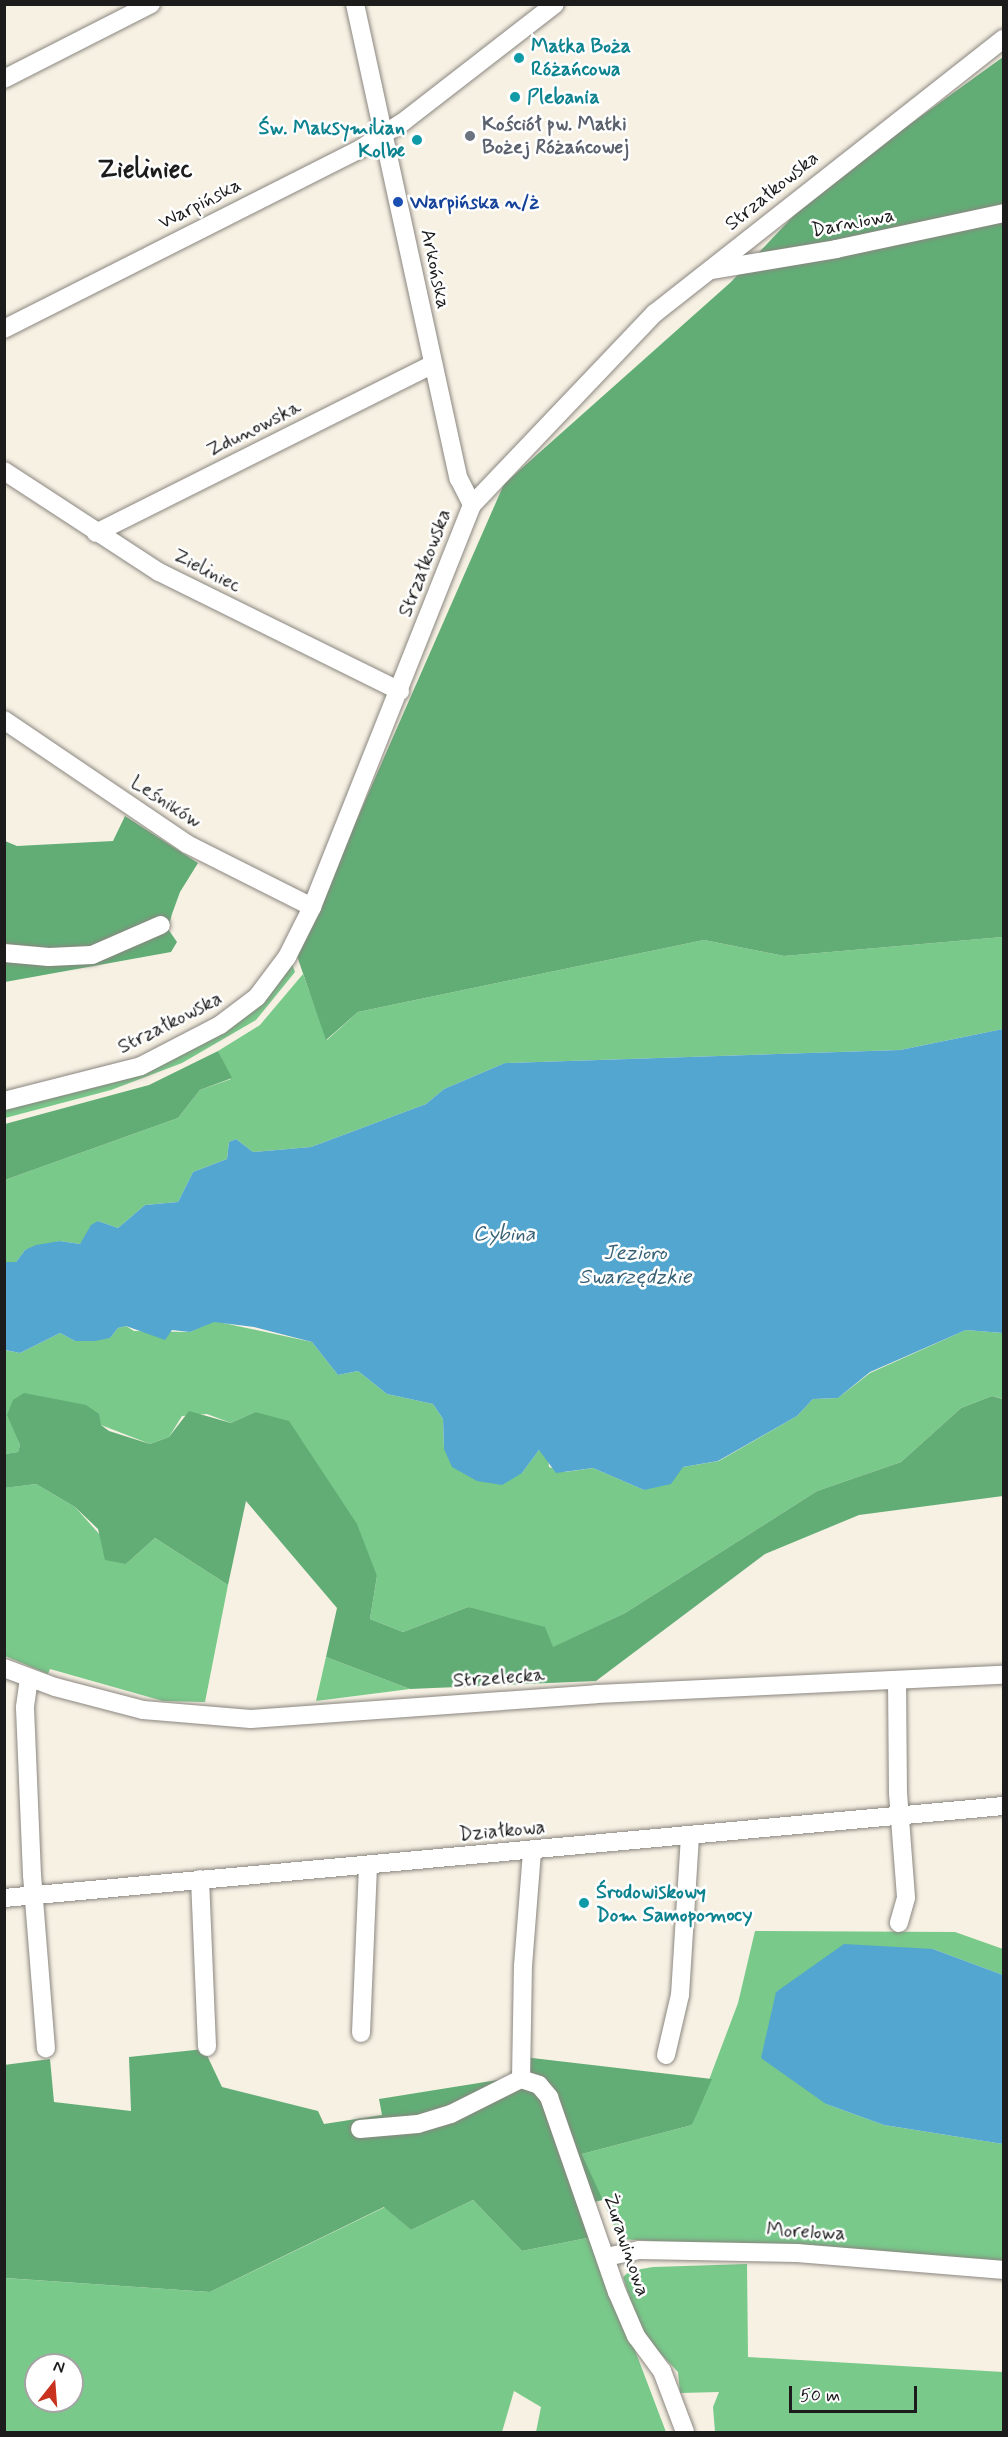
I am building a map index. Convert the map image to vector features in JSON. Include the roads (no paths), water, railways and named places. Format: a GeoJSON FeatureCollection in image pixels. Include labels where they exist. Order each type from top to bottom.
{"type":"FeatureCollection","features":[{"type":"Feature","properties":{"kind":"street"},"geometry":{"type":"LineString","coordinates":[[4,79],[151,4]]}},
{"type":"Feature","properties":{"kind":"street","name":"Arkońska"},"geometry":{"type":"LineString","coordinates":[[355,4],[459,479],[472,505]]}},
{"type":"Feature","properties":{"kind":"street","name":"Warpińska"},"geometry":{"type":"LineString","coordinates":[[4,329],[382,135],[555,4]]}},
{"type":"Feature","properties":{"kind":"street","name":"Strzałkowska"},"geometry":{"type":"LineString","coordinates":[[4,1101],[131,1070],[220,1025],[256,997],[272,979],[312,907],[400,691],[472,505],[603,363],[655,313],[1004,38]]}},
{"type":"Feature","properties":{"kind":"street","name":"Darniowa"},"geometry":{"type":"LineString","coordinates":[[709,270],[836,249],[1004,213]]}},
{"type":"Feature","properties":{"kind":"street","name":"Zdunowska"},"geometry":{"type":"LineString","coordinates":[[96,533],[433,364]]}},
{"type":"Feature","properties":{"kind":"street","name":"Zieliniec"},"geometry":{"type":"LineString","coordinates":[[4,471],[159,572],[400,691]]}},
{"type":"Feature","properties":{"kind":"street","name":"Leśników"},"geometry":{"type":"LineString","coordinates":[[4,720],[187,844],[312,907]]}},
{"type":"Feature","properties":{"kind":"street"},"geometry":{"type":"LineString","coordinates":[[4,953],[49,957],[92,954],[161,925]]}},
{"type":"Feature","properties":{"kind":"street","name":"Strzelecka"},"geometry":{"type":"LineString","coordinates":[[4,1668],[29,1678],[143,1710],[251,1719],[596,1694],[1004,1675]]}},
{"type":"Feature","properties":{"kind":"street"},"geometry":{"type":"LineString","coordinates":[[29,1678],[25,1708],[32,1875],[37,1895],[46,2048]]}},
{"type":"Feature","properties":{"kind":"street"},"geometry":{"type":"LineString","coordinates":[[897,1680],[906,1898],[898,1923]]}},
{"type":"Feature","properties":{"kind":"street","name":"Działkowa"},"geometry":{"type":"LineString","coordinates":[[4,1898],[1004,1806]]}},
{"type":"Feature","properties":{"kind":"street"},"geometry":{"type":"LineString","coordinates":[[666,2055],[680,1995],[690,1836]]}},
{"type":"Feature","properties":{"kind":"street"},"geometry":{"type":"LineString","coordinates":[[360,2129],[418,2124],[451,2114],[521,2079],[523,1966],[531,1851]]}},
{"type":"Feature","properties":{"kind":"street"},"geometry":{"type":"LineString","coordinates":[[361,2032],[368,1865]]}},
{"type":"Feature","properties":{"kind":"street"},"geometry":{"type":"LineString","coordinates":[[200,1879],[207,2047]]}},
{"type":"Feature","properties":{"kind":"street","name":"Żurawinowa"},"geometry":{"type":"LineString","coordinates":[[521,2079],[539,2085],[549,2097],[636,2336],[662,2371],[685,2433]]}},
{"type":"Feature","properties":{"kind":"street","name":"Morelowa"},"geometry":{"type":"LineString","coordinates":[[606,2258],[639,2250],[797,2253],[1004,2270]]}},
{"type":"Feature","properties":{"kind":"water","name":"Jezioro Swarzędzkie"},"geometry":{"type":"Polygon","coordinates":[[[1003,1029],[1003,1333],[966,1330],[870,1372],[838,1398],[813,1399],[797,1416],[718,1461],[683,1467],[671,1484],[644,1490],[593,1468],[556,1473],[539,1450],[522,1473],[502,1485],[477,1481],[452,1467],[444,1449],[443,1419],[433,1404],[387,1394],[358,1371],[338,1375],[312,1342],[254,1327],[214,1322],[190,1332],[172,1330],[165,1340],[126,1326],[118,1328],[110,1338],[95,1341],[75,1341],[60,1333],[20,1353],[5,1350],[5,1262],[16,1262],[25,1250],[36,1245],[60,1241],[80,1244],[91,1225],[98,1221],[118,1228],[145,1205],[178,1202],[193,1172],[227,1159],[229,1142],[236,1139],[253,1152],[311,1147],[426,1104],[444,1089],[505,1063],[900,1050],[1003,1029]]]}},
{"type":"Feature","properties":{"kind":"water"},"geometry":{"type":"Polygon","coordinates":[[[844,1944],[933,1949],[1003,1975],[1003,2144],[884,2125],[826,2104],[761,2058],[776,1992],[844,1944]]]}},
{"type":"Feature","properties":{"kind":"place","name":"Matka Boża Różańcowa"},"geometry":{"type":"Point","coordinates":[519,58]}},
{"type":"Feature","properties":{"kind":"place","name":"Plebania"},"geometry":{"type":"Point","coordinates":[515,97]}},
{"type":"Feature","properties":{"kind":"place","name":"Kościół pw. Matki Bożej Różańcowej"},"geometry":{"type":"Point","coordinates":[470,136]}},
{"type":"Feature","properties":{"kind":"place","name":"Św. Maksymilian Kolbe"},"geometry":{"type":"Point","coordinates":[417,140]}},
{"type":"Feature","properties":{"kind":"place","name":"Warpińska n/ż"},"geometry":{"type":"Point","coordinates":[398,202]}},
{"type":"Feature","properties":{"kind":"place","name":"Środowiskowy Dom Samopomocy"},"geometry":{"type":"Point","coordinates":[584,1903]}},
{"type":"Feature","properties":{"kind":"district","name":"Zieliniec"},"geometry":{"type":"Point","coordinates":[145,171]}},
{"type":"Feature","properties":{"kind":"water label","name":"Cybina"},"geometry":{"type":"Point","coordinates":[504,1234]}}]}
